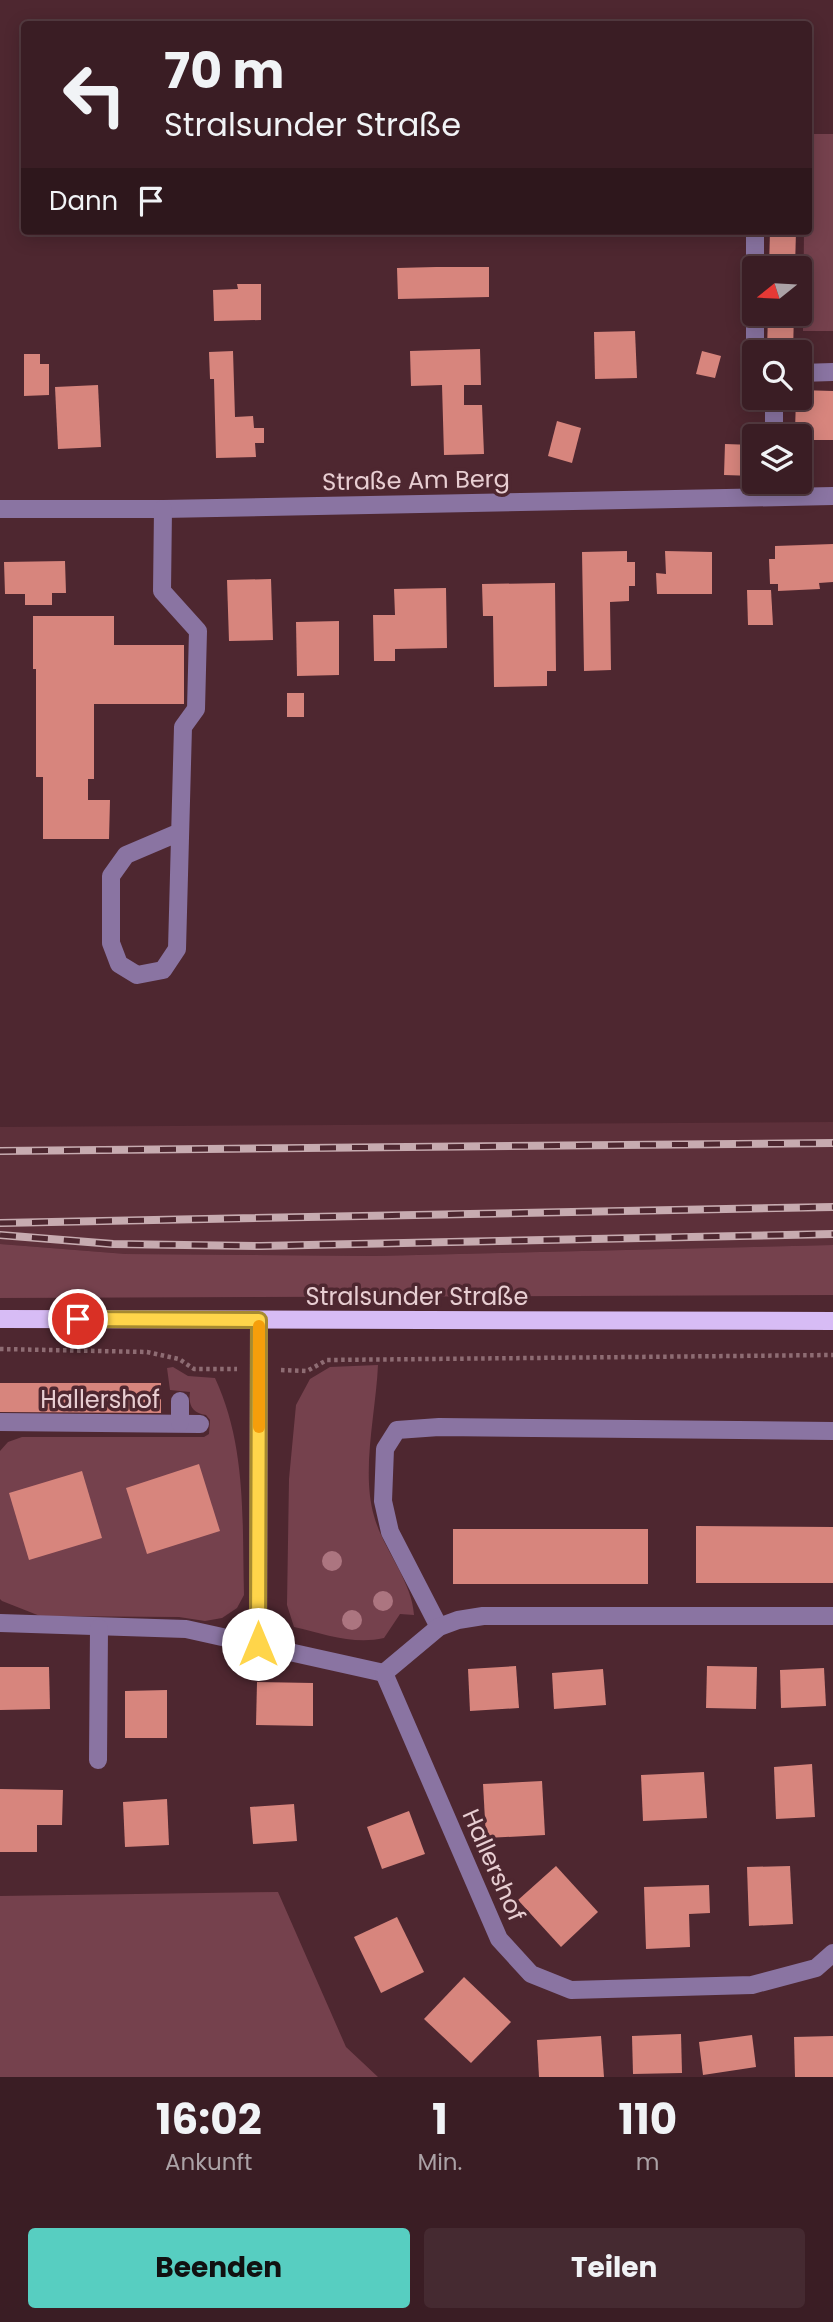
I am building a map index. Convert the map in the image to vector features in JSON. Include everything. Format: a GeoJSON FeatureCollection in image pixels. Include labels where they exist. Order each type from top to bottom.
{"type":"FeatureCollection","features":[{"type":"Feature","properties":{"kind":"main road","name":"Stralsunder Straße"},"geometry":{"type":"LineString","coordinates":[[0,1319],[833,1321]]}},
{"type":"Feature","properties":{"kind":"street"},"geometry":{"type":"LineString","coordinates":[[755,235],[755,256]]}},
{"type":"Feature","properties":{"kind":"street"},"geometry":{"type":"LineString","coordinates":[[812,373],[833,372]]}},
{"type":"Feature","properties":{"kind":"street","name":"Straße Am Berg"},"geometry":{"type":"LineString","coordinates":[[0,509],[163,509],[742,490]]}},
{"type":"Feature","properties":{"kind":"street","name":"Straße Am Berg"},"geometry":{"type":"LineString","coordinates":[[812,493],[833,496]]}},
{"type":"Feature","properties":{"kind":"street"},"geometry":{"type":"LineString","coordinates":[[163,509],[162,591],[198,631],[197,709],[183,727],[177,949],[163,970],[137,975],[119,964],[111,943],[111,876],[126,855],[180,832]]}},
{"type":"Feature","properties":{"kind":"street"},"geometry":{"type":"LineString","coordinates":[[258,1644],[259,1320]]}},
{"type":"Feature","properties":{"kind":"street"},"geometry":{"type":"LineString","coordinates":[[180,1401],[180,1423]]}},
{"type":"Feature","properties":{"kind":"street","name":"Hallershof"},"geometry":{"type":"LineString","coordinates":[[0,1422],[200,1424]]}},
{"type":"Feature","properties":{"kind":"street"},"geometry":{"type":"LineString","coordinates":[[439,1627],[390,1532],[383,1501],[385,1449],[397,1430],[439,1427],[833,1431]]}},
{"type":"Feature","properties":{"kind":"street"},"geometry":{"type":"LineString","coordinates":[[0,1623],[186,1629],[384,1673],[439,1627],[458,1620],[483,1616],[833,1616]]}},
{"type":"Feature","properties":{"kind":"street"},"geometry":{"type":"LineString","coordinates":[[98,1760],[99,1628]]}},
{"type":"Feature","properties":{"kind":"street","name":"Hallershof"},"geometry":{"type":"LineString","coordinates":[[384,1673],[499,1939],[531,1974],[571,1990],[752,1985],[817,1968],[833,1953]]}},
{"type":"Feature","properties":{"kind":"path"},"geometry":{"type":"LineString","coordinates":[[0,1349],[147,1352],[179,1359],[194,1369],[307,1371],[327,1360],[833,1355]]}},
{"type":"Feature","properties":{"kind":"shaded area"},"geometry":{"type":"Polygon","coordinates":[[[812,134],[833,134],[833,331],[803,331],[803,326],[812,326],[812,256],[804,256],[804,235],[812,235],[812,134]]]}},
{"type":"Feature","properties":{"kind":"shaded area"},"geometry":{"type":"Polygon","coordinates":[[[833,1122],[833,1245],[375,1256],[126,1254],[0,1244],[0,1127],[833,1122]]]}},
{"type":"Feature","properties":{"kind":"shaded area"},"geometry":{"type":"Polygon","coordinates":[[[0,1244],[126,1254],[375,1256],[833,1245],[833,1295],[0,1298],[0,1244]]]}},
{"type":"Feature","properties":{"kind":"shaded area"},"geometry":{"type":"Polygon","coordinates":[[[378,1365],[369,1461],[370,1499],[378,1528],[408,1590],[414,1615],[400,1614],[384,1638],[362,1640],[294,1627],[287,1605],[289,1479],[296,1405],[310,1379],[330,1367],[378,1365]]]}},
{"type":"Feature","properties":{"kind":"shaded area"},"geometry":{"type":"Polygon","coordinates":[[[173,1367],[188,1376],[215,1378],[233,1431],[241,1485],[243,1540],[244,1595],[237,1608],[222,1618],[205,1621],[179,1617],[40,1616],[2,1601],[0,1451],[8,1442],[22,1437],[204,1437],[209,1434],[210,1420],[192,1408],[190,1392],[170,1390],[167,1368],[173,1367]]]}},
{"type":"Feature","properties":{"kind":"shaded area"},"geometry":{"type":"Polygon","coordinates":[[[278,1892],[346,2047],[378,2077],[0,2077],[0,1896],[278,1892]]]}},
{"type":"Feature","properties":{"kind":"building"},"geometry":{"type":"Polygon","coordinates":[[[770,235],[796,235],[795,256],[769,256],[770,235]]]}},
{"type":"Feature","properties":{"kind":"building"},"geometry":{"type":"Polygon","coordinates":[[[489,267],[489,297],[398,299],[397,268],[489,267]]]}},
{"type":"Feature","properties":{"kind":"building"},"geometry":{"type":"Polygon","coordinates":[[[237,284],[261,284],[261,320],[214,321],[213,290],[238,289],[237,284]]]}},
{"type":"Feature","properties":{"kind":"building"},"geometry":{"type":"Polygon","coordinates":[[[768,326],[794,326],[793,340],[767,340],[768,326]]]}},
{"type":"Feature","properties":{"kind":"building"},"geometry":{"type":"Polygon","coordinates":[[[635,331],[637,378],[595,379],[594,332],[635,331]]]}},
{"type":"Feature","properties":{"kind":"building"},"geometry":{"type":"Polygon","coordinates":[[[480,349],[481,385],[464,385],[464,405],[482,405],[484,454],[444,455],[442,385],[411,386],[410,351],[480,349]]]}},
{"type":"Feature","properties":{"kind":"building"},"geometry":{"type":"Polygon","coordinates":[[[233,351],[235,417],[253,416],[254,428],[264,428],[264,443],[255,443],[256,457],[216,458],[214,379],[210,379],[209,352],[233,351]]]}},
{"type":"Feature","properties":{"kind":"building"},"geometry":{"type":"Polygon","coordinates":[[[702,351],[721,356],[715,378],[696,374],[702,351]]]}},
{"type":"Feature","properties":{"kind":"building"},"geometry":{"type":"Polygon","coordinates":[[[24,354],[40,354],[40,364],[49,364],[49,395],[24,396],[24,354]]]}},
{"type":"Feature","properties":{"kind":"building"},"geometry":{"type":"Polygon","coordinates":[[[98,385],[101,447],[58,449],[55,387],[98,385]]]}},
{"type":"Feature","properties":{"kind":"building"},"geometry":{"type":"Polygon","coordinates":[[[812,390],[833,391],[833,440],[812,440],[812,424],[795,424],[796,410],[812,410],[812,390]]]}},
{"type":"Feature","properties":{"kind":"building"},"geometry":{"type":"Polygon","coordinates":[[[557,421],[581,428],[572,463],[548,456],[557,421]]]}},
{"type":"Feature","properties":{"kind":"building"},"geometry":{"type":"Polygon","coordinates":[[[725,444],[742,445],[742,476],[724,475],[725,444]]]}},
{"type":"Feature","properties":{"kind":"building"},"geometry":{"type":"Polygon","coordinates":[[[833,544],[833,582],[819,583],[820,589],[778,591],[778,584],[770,584],[769,559],[775,559],[775,546],[833,544]]]}},
{"type":"Feature","properties":{"kind":"building"},"geometry":{"type":"Polygon","coordinates":[[[627,551],[627,562],[635,562],[635,586],[629,586],[629,601],[610,602],[611,670],[584,671],[582,552],[627,551]]]}},
{"type":"Feature","properties":{"kind":"building"},"geometry":{"type":"Polygon","coordinates":[[[665,551],[712,552],[712,594],[657,594],[656,573],[666,574],[665,551]]]}},
{"type":"Feature","properties":{"kind":"building"},"geometry":{"type":"Polygon","coordinates":[[[65,561],[66,593],[52,593],[52,605],[25,605],[25,594],[5,594],[4,562],[65,561]]]}},
{"type":"Feature","properties":{"kind":"building"},"geometry":{"type":"Polygon","coordinates":[[[271,579],[273,640],[229,641],[227,580],[271,579]]]}},
{"type":"Feature","properties":{"kind":"building"},"geometry":{"type":"Polygon","coordinates":[[[555,583],[556,671],[547,671],[547,686],[494,687],[493,616],[483,616],[482,584],[555,583]]]}},
{"type":"Feature","properties":{"kind":"building"},"geometry":{"type":"Polygon","coordinates":[[[446,588],[447,648],[395,649],[395,661],[374,661],[373,615],[395,615],[394,589],[446,588]]]}},
{"type":"Feature","properties":{"kind":"building"},"geometry":{"type":"Polygon","coordinates":[[[747,590],[771,590],[773,625],[748,625],[747,590]]]}},
{"type":"Feature","properties":{"kind":"building"},"geometry":{"type":"Polygon","coordinates":[[[33,616],[114,616],[114,645],[184,645],[184,704],[94,704],[94,779],[88,779],[88,800],[110,800],[109,839],[43,839],[43,777],[36,777],[33,616]]]}},
{"type":"Feature","properties":{"kind":"building"},"geometry":{"type":"Polygon","coordinates":[[[339,621],[339,675],[297,676],[296,622],[339,621]]]}},
{"type":"Feature","properties":{"kind":"building"},"geometry":{"type":"Polygon","coordinates":[[[287,693],[304,693],[304,717],[287,717],[287,693]]]}},
{"type":"Feature","properties":{"kind":"building"},"geometry":{"type":"Polygon","coordinates":[[[0,1383],[161,1383],[161,1413],[0,1412],[0,1383]]]}},
{"type":"Feature","properties":{"kind":"building"},"geometry":{"type":"Polygon","coordinates":[[[199,1464],[220,1531],[147,1554],[126,1488],[199,1464]]]}},
{"type":"Feature","properties":{"kind":"building"},"geometry":{"type":"Polygon","coordinates":[[[82,1471],[102,1538],[29,1560],[9,1493],[82,1471]]]}},
{"type":"Feature","properties":{"kind":"building"},"geometry":{"type":"Polygon","coordinates":[[[696,1526],[833,1527],[833,1583],[696,1583],[696,1526]]]}},
{"type":"Feature","properties":{"kind":"building"},"geometry":{"type":"Polygon","coordinates":[[[453,1529],[648,1529],[648,1584],[453,1584],[453,1529]]]}},
{"type":"Feature","properties":{"kind":"building"},"geometry":{"type":"Polygon","coordinates":[[[516,1666],[519,1708],[470,1711],[468,1669],[516,1666]]]}},
{"type":"Feature","properties":{"kind":"building"},"geometry":{"type":"Polygon","coordinates":[[[707,1666],[757,1667],[756,1709],[706,1708],[707,1666]]]}},
{"type":"Feature","properties":{"kind":"building"},"geometry":{"type":"Polygon","coordinates":[[[0,1667],[49,1667],[50,1709],[0,1710],[0,1667]]]}},
{"type":"Feature","properties":{"kind":"building"},"geometry":{"type":"Polygon","coordinates":[[[824,1668],[826,1706],[781,1708],[780,1670],[824,1668]]]}},
{"type":"Feature","properties":{"kind":"building"},"geometry":{"type":"Polygon","coordinates":[[[603,1669],[606,1705],[554,1709],[552,1673],[603,1669]]]}},
{"type":"Feature","properties":{"kind":"building"},"geometry":{"type":"Polygon","coordinates":[[[257,1682],[313,1683],[313,1726],[256,1725],[257,1682]]]}},
{"type":"Feature","properties":{"kind":"building"},"geometry":{"type":"Polygon","coordinates":[[[167,1690],[167,1738],[125,1738],[125,1691],[167,1690]]]}},
{"type":"Feature","properties":{"kind":"building"},"geometry":{"type":"Polygon","coordinates":[[[812,1764],[815,1817],[776,1819],[774,1767],[812,1764]]]}},
{"type":"Feature","properties":{"kind":"building"},"geometry":{"type":"Polygon","coordinates":[[[704,1772],[707,1818],[643,1821],[641,1775],[704,1772]]]}},
{"type":"Feature","properties":{"kind":"building"},"geometry":{"type":"Polygon","coordinates":[[[542,1781],[545,1835],[486,1838],[483,1784],[542,1781]]]}},
{"type":"Feature","properties":{"kind":"building"},"geometry":{"type":"Polygon","coordinates":[[[0,1789],[63,1790],[62,1825],[37,1825],[37,1852],[0,1852],[0,1789]]]}},
{"type":"Feature","properties":{"kind":"building"},"geometry":{"type":"Polygon","coordinates":[[[167,1799],[169,1845],[125,1847],[123,1802],[167,1799]]]}},
{"type":"Feature","properties":{"kind":"building"},"geometry":{"type":"Polygon","coordinates":[[[294,1804],[297,1841],[253,1844],[250,1807],[294,1804]]]}},
{"type":"Feature","properties":{"kind":"building"},"geometry":{"type":"Polygon","coordinates":[[[409,1811],[425,1854],[382,1869],[367,1827],[409,1811]]]}},
{"type":"Feature","properties":{"kind":"building"},"geometry":{"type":"Polygon","coordinates":[[[556,1866],[598,1912],[561,1947],[518,1900],[556,1866]]]}},
{"type":"Feature","properties":{"kind":"building"},"geometry":{"type":"Polygon","coordinates":[[[790,1866],[793,1924],[749,1926],[747,1867],[790,1866]]]}},
{"type":"Feature","properties":{"kind":"building"},"geometry":{"type":"Polygon","coordinates":[[[709,1885],[710,1913],[689,1914],[690,1947],[646,1949],[644,1887],[709,1885]]]}},
{"type":"Feature","properties":{"kind":"building"},"geometry":{"type":"Polygon","coordinates":[[[397,1917],[424,1972],[381,1993],[354,1937],[397,1917]]]}},
{"type":"Feature","properties":{"kind":"building"},"geometry":{"type":"Polygon","coordinates":[[[464,1977],[511,2022],[471,2063],[424,2019],[464,1977]]]}},
{"type":"Feature","properties":{"kind":"building"},"geometry":{"type":"Polygon","coordinates":[[[681,2034],[682,2073],[633,2074],[632,2036],[681,2034]]]}},
{"type":"Feature","properties":{"kind":"building"},"geometry":{"type":"Polygon","coordinates":[[[752,2035],[756,2067],[703,2075],[699,2042],[752,2035]]]}},
{"type":"Feature","properties":{"kind":"building"},"geometry":{"type":"Polygon","coordinates":[[[601,2036],[604,2077],[539,2077],[537,2040],[601,2036]]]}},
{"type":"Feature","properties":{"kind":"building"},"geometry":{"type":"Polygon","coordinates":[[[833,2036],[833,2077],[795,2077],[794,2037],[833,2036]]]}},
{"type":"Feature","properties":{"kind":"railway"},"geometry":{"type":"LineString","coordinates":[[0,1151],[833,1143]]}},
{"type":"Feature","properties":{"kind":"railway"},"geometry":{"type":"LineString","coordinates":[[0,1223],[833,1207]]}},
{"type":"Feature","properties":{"kind":"railway"},"geometry":{"type":"LineString","coordinates":[[0,1235],[113,1244],[261,1246],[833,1234]]}},
{"type":"Feature","properties":{"kind":"slow traffic"},"geometry":{"type":"LineString","coordinates":[[259,1326],[259,1427]]}},
{"type":"Feature","properties":{"kind":"route"},"geometry":{"type":"LineString","coordinates":[[78,1319],[259,1320],[258,1644]]}}]}
